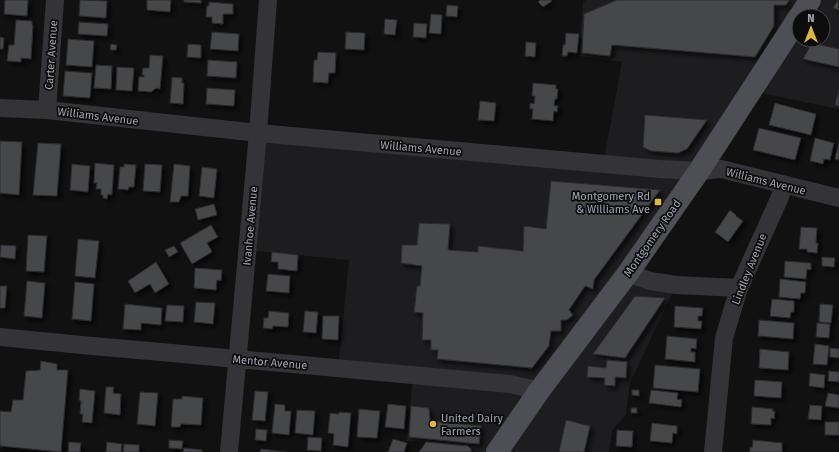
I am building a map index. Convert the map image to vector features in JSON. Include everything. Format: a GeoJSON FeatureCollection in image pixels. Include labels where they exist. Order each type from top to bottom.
{"type":"FeatureCollection","features":[{"type":"Feature","properties":{"kind":"main road","name":"Montgomery Road"},"geometry":{"type":"LineString","coordinates":[[497,452],[539,391],[628,273],[699,171],[791,29]]}},
{"type":"Feature","properties":{"kind":"street","name":"Carter Avenue"},"geometry":{"type":"LineString","coordinates":[[47,110],[55,0]]}},
{"type":"Feature","properties":{"kind":"street","name":"Ivanhoe Avenue"},"geometry":{"type":"LineString","coordinates":[[229,452],[258,133],[268,0]]}},
{"type":"Feature","properties":{"kind":"street","name":"Williams Avenue"},"geometry":{"type":"LineString","coordinates":[[0,108],[47,110],[258,133],[660,170],[699,171],[721,169],[839,198]]}},
{"type":"Feature","properties":{"kind":"street","name":"Lindley Avenue"},"geometry":{"type":"LineString","coordinates":[[713,452],[724,338],[738,288],[780,197],[784,185]]}},
{"type":"Feature","properties":{"kind":"street"},"geometry":{"type":"LineString","coordinates":[[628,273],[650,281],[676,285],[738,288]]}},
{"type":"Feature","properties":{"kind":"street","name":"Mentor Avenue"},"geometry":{"type":"LineString","coordinates":[[0,337],[510,384],[539,391]]}},
{"type":"Feature","properties":{"kind":"shaded area"},"geometry":{"type":"Polygon","coordinates":[[[586,0],[839,0],[839,109],[751,91],[628,272],[676,285],[630,383],[626,414],[612,431],[609,452],[419,452],[426,442],[407,441],[413,375],[338,368],[349,260],[247,250],[258,133],[603,165],[622,62],[579,56],[583,2],[586,0]]]}},
{"type":"Feature","properties":{"kind":"building"},"geometry":{"type":"Polygon","coordinates":[[[5,0],[28,0],[27,16],[4,14],[5,0]]]}},
{"type":"Feature","properties":{"kind":"building"},"geometry":{"type":"Polygon","coordinates":[[[80,0],[107,1],[106,18],[79,16],[80,0]]]}},
{"type":"Feature","properties":{"kind":"building"},"geometry":{"type":"Polygon","coordinates":[[[147,0],[171,0],[170,12],[147,10],[147,0]]]}},
{"type":"Feature","properties":{"kind":"building"},"geometry":{"type":"Polygon","coordinates":[[[184,0],[201,0],[201,3],[184,2],[184,0]]]}},
{"type":"Feature","properties":{"kind":"building"},"geometry":{"type":"Polygon","coordinates":[[[540,0],[552,1],[543,7],[538,2],[540,0]]]}},
{"type":"Feature","properties":{"kind":"building"},"geometry":{"type":"Polygon","coordinates":[[[617,0],[789,0],[786,5],[774,5],[774,26],[755,57],[612,45],[610,56],[582,53],[584,14],[617,0]]]}},
{"type":"Feature","properties":{"kind":"building"},"geometry":{"type":"Polygon","coordinates":[[[838,0],[839,10],[833,8],[838,0]]]}},
{"type":"Feature","properties":{"kind":"building"},"geometry":{"type":"Polygon","coordinates":[[[209,2],[233,4],[233,14],[223,14],[223,24],[212,23],[212,17],[206,17],[209,2]]]}},
{"type":"Feature","properties":{"kind":"building"},"geometry":{"type":"Polygon","coordinates":[[[447,5],[458,6],[457,17],[446,16],[447,5]]]}},
{"type":"Feature","properties":{"kind":"building"},"geometry":{"type":"Polygon","coordinates":[[[431,14],[442,15],[441,34],[429,33],[431,14]]]}},
{"type":"Feature","properties":{"kind":"building"},"geometry":{"type":"Polygon","coordinates":[[[385,19],[397,20],[395,35],[384,34],[385,19]]]}},
{"type":"Feature","properties":{"kind":"building"},"geometry":{"type":"Polygon","coordinates":[[[16,20],[32,21],[33,25],[31,59],[21,58],[21,62],[7,61],[9,45],[14,45],[16,20]]]}},
{"type":"Feature","properties":{"kind":"building"},"geometry":{"type":"Polygon","coordinates":[[[79,22],[108,24],[107,36],[78,34],[79,22]]]}},
{"type":"Feature","properties":{"kind":"building"},"geometry":{"type":"Polygon","coordinates":[[[414,23],[427,24],[426,38],[413,37],[414,23]]]}},
{"type":"Feature","properties":{"kind":"building"},"geometry":{"type":"Polygon","coordinates":[[[212,32],[239,34],[238,51],[210,49],[212,32]]]}},
{"type":"Feature","properties":{"kind":"building"},"geometry":{"type":"Polygon","coordinates":[[[346,32],[365,33],[364,50],[345,49],[346,32]]]}},
{"type":"Feature","properties":{"kind":"building"},"geometry":{"type":"Polygon","coordinates":[[[566,33],[579,34],[577,53],[568,52],[567,56],[562,56],[563,45],[565,45],[566,33]]]}},
{"type":"Feature","properties":{"kind":"building"},"geometry":{"type":"Polygon","coordinates":[[[0,37],[4,38],[3,49],[0,49],[0,37]]]}},
{"type":"Feature","properties":{"kind":"building"},"geometry":{"type":"Polygon","coordinates":[[[68,39],[94,41],[92,67],[66,65],[68,39]]]}},
{"type":"Feature","properties":{"kind":"building"},"geometry":{"type":"Polygon","coordinates":[[[526,42],[536,43],[535,57],[525,56],[526,42]]]}},
{"type":"Feature","properties":{"kind":"building"},"geometry":{"type":"Polygon","coordinates":[[[111,44],[117,45],[116,50],[110,50],[111,44]]]}},
{"type":"Feature","properties":{"kind":"building"},"geometry":{"type":"Polygon","coordinates":[[[188,44],[201,45],[201,58],[187,57],[188,44]]]}},
{"type":"Feature","properties":{"kind":"building"},"geometry":{"type":"Polygon","coordinates":[[[831,47],[839,49],[839,67],[803,59],[809,48],[831,47]]]}},
{"type":"Feature","properties":{"kind":"building"},"geometry":{"type":"Polygon","coordinates":[[[318,52],[336,53],[335,73],[329,73],[328,83],[313,82],[314,60],[317,60],[318,52]]]}},
{"type":"Feature","properties":{"kind":"building"},"geometry":{"type":"Polygon","coordinates":[[[150,55],[163,56],[160,89],[156,88],[151,92],[138,91],[139,77],[144,77],[144,75],[142,75],[143,68],[149,68],[150,55]]]}},
{"type":"Feature","properties":{"kind":"building"},"geometry":{"type":"Polygon","coordinates":[[[208,60],[237,62],[236,78],[207,76],[208,60]]]}},
{"type":"Feature","properties":{"kind":"building"},"geometry":{"type":"Polygon","coordinates":[[[96,65],[112,66],[111,89],[94,88],[96,65]]]}},
{"type":"Feature","properties":{"kind":"building"},"geometry":{"type":"Polygon","coordinates":[[[117,67],[134,68],[132,91],[116,90],[117,67]]]}},
{"type":"Feature","properties":{"kind":"building"},"geometry":{"type":"Polygon","coordinates":[[[65,71],[92,73],[90,98],[63,96],[65,71]]]}},
{"type":"Feature","properties":{"kind":"building"},"geometry":{"type":"Polygon","coordinates":[[[172,77],[182,78],[182,83],[184,83],[183,104],[170,103],[172,77]]]}},
{"type":"Feature","properties":{"kind":"building"},"geometry":{"type":"Polygon","coordinates":[[[533,83],[556,85],[556,89],[558,89],[557,99],[555,99],[554,106],[558,106],[557,112],[554,111],[553,121],[532,119],[533,109],[530,109],[530,103],[534,104],[535,96],[532,96],[533,83]]]}},
{"type":"Feature","properties":{"kind":"building"},"geometry":{"type":"Polygon","coordinates":[[[207,88],[235,90],[234,106],[206,104],[207,88]]]}},
{"type":"Feature","properties":{"kind":"building"},"geometry":{"type":"Polygon","coordinates":[[[839,90],[839,106],[835,105],[839,90]]]}},
{"type":"Feature","properties":{"kind":"building"},"geometry":{"type":"Polygon","coordinates":[[[480,101],[496,103],[494,121],[478,120],[480,101]]]}},
{"type":"Feature","properties":{"kind":"building"},"geometry":{"type":"Polygon","coordinates":[[[775,103],[816,114],[811,135],[769,125],[775,103]]]}},
{"type":"Feature","properties":{"kind":"building"},"geometry":{"type":"Polygon","coordinates":[[[645,115],[707,120],[687,149],[678,153],[651,151],[643,147],[645,115]]]}},
{"type":"Feature","properties":{"kind":"building"},"geometry":{"type":"Polygon","coordinates":[[[759,128],[801,138],[795,160],[753,150],[759,128]]]}},
{"type":"Feature","properties":{"kind":"building"},"geometry":{"type":"Polygon","coordinates":[[[815,138],[834,143],[830,160],[824,159],[823,164],[810,161],[815,138]]]}},
{"type":"Feature","properties":{"kind":"building"},"geometry":{"type":"Polygon","coordinates":[[[0,141],[22,142],[19,195],[0,193],[0,141]]]}},
{"type":"Feature","properties":{"kind":"building"},"geometry":{"type":"Polygon","coordinates":[[[839,142],[839,160],[835,159],[839,142]]]}},
{"type":"Feature","properties":{"kind":"building"},"geometry":{"type":"Polygon","coordinates":[[[38,143],[61,144],[57,196],[33,195],[38,143]]]}},
{"type":"Feature","properties":{"kind":"building"},"geometry":{"type":"Polygon","coordinates":[[[95,163],[114,165],[112,195],[108,194],[107,199],[103,198],[103,195],[101,195],[101,189],[96,189],[97,183],[94,183],[95,163]]]}},
{"type":"Feature","properties":{"kind":"building"},"geometry":{"type":"Polygon","coordinates":[[[72,164],[90,166],[88,192],[70,190],[72,164]]]}},
{"type":"Feature","properties":{"kind":"building"},"geometry":{"type":"Polygon","coordinates":[[[124,164],[136,165],[134,187],[129,187],[128,190],[118,189],[120,167],[124,167],[124,164]]]}},
{"type":"Feature","properties":{"kind":"building"},"geometry":{"type":"Polygon","coordinates":[[[145,164],[162,165],[160,192],[143,191],[145,164]]]}},
{"type":"Feature","properties":{"kind":"building"},"geometry":{"type":"Polygon","coordinates":[[[174,164],[190,166],[188,196],[181,196],[179,202],[170,202],[174,164]]]}},
{"type":"Feature","properties":{"kind":"building"},"geometry":{"type":"Polygon","coordinates":[[[202,167],[217,169],[214,198],[199,196],[202,167]]]}},
{"type":"Feature","properties":{"kind":"building"},"geometry":{"type":"Polygon","coordinates":[[[551,181],[660,190],[594,280],[593,289],[585,286],[569,310],[573,315],[567,320],[561,320],[561,331],[551,331],[549,346],[532,368],[437,359],[438,350],[431,350],[431,340],[422,340],[423,313],[414,312],[417,286],[420,286],[422,266],[401,263],[402,245],[417,245],[419,223],[450,224],[448,250],[478,252],[478,246],[523,251],[524,226],[546,229],[551,181]]]}},
{"type":"Feature","properties":{"kind":"building"},"geometry":{"type":"Polygon","coordinates":[[[214,204],[217,215],[198,220],[195,209],[214,204]]]}},
{"type":"Feature","properties":{"kind":"building"},"geometry":{"type":"Polygon","coordinates":[[[730,210],[743,221],[728,242],[715,232],[730,210]]]}},
{"type":"Feature","properties":{"kind":"building"},"geometry":{"type":"Polygon","coordinates":[[[211,225],[218,237],[207,243],[212,252],[192,264],[180,243],[211,225]]]}},
{"type":"Feature","properties":{"kind":"building"},"geometry":{"type":"Polygon","coordinates":[[[801,227],[817,228],[817,253],[807,252],[807,249],[799,249],[801,227]]]}},
{"type":"Feature","properties":{"kind":"building"},"geometry":{"type":"Polygon","coordinates":[[[28,235],[47,236],[44,272],[26,271],[28,235]]]}},
{"type":"Feature","properties":{"kind":"building"},"geometry":{"type":"Polygon","coordinates":[[[78,239],[99,241],[95,278],[75,276],[78,239]]]}},
{"type":"Feature","properties":{"kind":"building"},"geometry":{"type":"Polygon","coordinates":[[[1,245],[16,246],[15,259],[0,257],[1,245]]]}},
{"type":"Feature","properties":{"kind":"building"},"geometry":{"type":"Polygon","coordinates":[[[174,246],[178,252],[169,257],[165,250],[174,246]]]}},
{"type":"Feature","properties":{"kind":"building"},"geometry":{"type":"Polygon","coordinates":[[[272,252],[298,255],[297,271],[278,269],[278,262],[271,262],[272,252]]]}},
{"type":"Feature","properties":{"kind":"building"},"geometry":{"type":"Polygon","coordinates":[[[822,257],[835,258],[834,267],[822,266],[822,257]]]}},
{"type":"Feature","properties":{"kind":"building"},"geometry":{"type":"Polygon","coordinates":[[[785,261],[811,263],[811,270],[807,269],[806,279],[784,277],[785,261]]]}},
{"type":"Feature","properties":{"kind":"building"},"geometry":{"type":"Polygon","coordinates":[[[156,262],[169,284],[155,293],[150,284],[135,293],[128,281],[156,262]]]}},
{"type":"Feature","properties":{"kind":"building"},"geometry":{"type":"Polygon","coordinates":[[[195,268],[222,270],[221,281],[217,280],[216,290],[194,288],[195,268]]]}},
{"type":"Feature","properties":{"kind":"building"},"geometry":{"type":"Polygon","coordinates":[[[268,274],[290,276],[289,293],[266,291],[268,274]]]}},
{"type":"Feature","properties":{"kind":"building"},"geometry":{"type":"Polygon","coordinates":[[[780,279],[806,282],[805,293],[801,293],[800,299],[779,297],[780,279]]]}},
{"type":"Feature","properties":{"kind":"building"},"geometry":{"type":"Polygon","coordinates":[[[27,281],[45,283],[42,318],[24,316],[27,281]]]}},
{"type":"Feature","properties":{"kind":"building"},"geometry":{"type":"Polygon","coordinates":[[[75,282],[94,284],[91,321],[72,319],[75,282]]]}},
{"type":"Feature","properties":{"kind":"building"},"geometry":{"type":"Polygon","coordinates":[[[0,286],[7,286],[5,308],[0,308],[0,286]]]}},
{"type":"Feature","properties":{"kind":"building"},"geometry":{"type":"Polygon","coordinates":[[[635,296],[665,298],[625,358],[593,354],[635,296]]]}},
{"type":"Feature","properties":{"kind":"building"},"geometry":{"type":"Polygon","coordinates":[[[772,299],[794,301],[794,312],[791,312],[790,318],[770,316],[772,299]]]}},
{"type":"Feature","properties":{"kind":"building"},"geometry":{"type":"Polygon","coordinates":[[[196,302],[215,303],[213,324],[194,322],[196,302]]]}},
{"type":"Feature","properties":{"kind":"building"},"geometry":{"type":"Polygon","coordinates":[[[125,304],[162,308],[161,325],[141,323],[141,330],[123,329],[125,304]]]}},
{"type":"Feature","properties":{"kind":"building"},"geometry":{"type":"Polygon","coordinates":[[[820,304],[833,305],[831,323],[819,322],[820,304]]]}},
{"type":"Feature","properties":{"kind":"building"},"geometry":{"type":"Polygon","coordinates":[[[167,305],[184,306],[183,322],[165,321],[167,305]]]}},
{"type":"Feature","properties":{"kind":"building"},"geometry":{"type":"Polygon","coordinates":[[[675,306],[703,308],[702,316],[698,316],[698,321],[702,321],[701,329],[674,327],[675,306]]]}},
{"type":"Feature","properties":{"kind":"building"},"geometry":{"type":"Polygon","coordinates":[[[269,311],[289,313],[288,327],[273,326],[272,329],[263,328],[264,318],[268,318],[269,311]]]}},
{"type":"Feature","properties":{"kind":"building"},"geometry":{"type":"Polygon","coordinates":[[[305,311],[318,312],[316,333],[303,332],[305,311]]]}},
{"type":"Feature","properties":{"kind":"building"},"geometry":{"type":"Polygon","coordinates":[[[323,316],[339,316],[338,340],[322,339],[323,316]]]}},
{"type":"Feature","properties":{"kind":"building"},"geometry":{"type":"Polygon","coordinates":[[[759,320],[794,323],[793,339],[758,336],[759,320]]]}},
{"type":"Feature","properties":{"kind":"building"},"geometry":{"type":"Polygon","coordinates":[[[817,323],[830,324],[829,338],[816,337],[817,323]]]}},
{"type":"Feature","properties":{"kind":"building"},"geometry":{"type":"Polygon","coordinates":[[[667,336],[697,339],[696,349],[691,348],[691,352],[695,352],[695,362],[665,359],[667,336]]]}},
{"type":"Feature","properties":{"kind":"building"},"geometry":{"type":"Polygon","coordinates":[[[815,344],[829,346],[827,365],[813,364],[815,344]]]}},
{"type":"Feature","properties":{"kind":"building"},"geometry":{"type":"Polygon","coordinates":[[[830,348],[839,349],[839,358],[830,357],[830,348]]]}},
{"type":"Feature","properties":{"kind":"building"},"geometry":{"type":"Polygon","coordinates":[[[760,349],[789,352],[788,370],[759,368],[760,349]]]}},
{"type":"Feature","properties":{"kind":"building"},"geometry":{"type":"Polygon","coordinates":[[[607,360],[627,362],[626,378],[615,377],[615,386],[604,385],[605,378],[587,377],[588,366],[606,368],[607,360]]]}},
{"type":"Feature","properties":{"kind":"building"},"geometry":{"type":"Polygon","coordinates":[[[41,361],[57,364],[57,370],[68,370],[61,452],[0,446],[0,411],[11,412],[13,400],[23,400],[26,371],[40,370],[41,361]]]}},
{"type":"Feature","properties":{"kind":"building"},"geometry":{"type":"Polygon","coordinates":[[[655,365],[700,369],[698,392],[653,388],[655,365]]]}},
{"type":"Feature","properties":{"kind":"building"},"geometry":{"type":"Polygon","coordinates":[[[829,371],[839,372],[839,382],[828,381],[829,371]]]}},
{"type":"Feature","properties":{"kind":"building"},"geometry":{"type":"Polygon","coordinates":[[[810,373],[825,375],[824,388],[809,386],[810,373]]]}},
{"type":"Feature","properties":{"kind":"building"},"geometry":{"type":"Polygon","coordinates":[[[755,380],[782,382],[781,398],[754,396],[755,380]]]}},
{"type":"Feature","properties":{"kind":"building"},"geometry":{"type":"Polygon","coordinates":[[[106,387],[114,387],[113,393],[121,394],[120,415],[104,413],[106,387]]]}},
{"type":"Feature","properties":{"kind":"building"},"geometry":{"type":"Polygon","coordinates":[[[80,389],[95,391],[92,423],[82,422],[83,414],[80,414],[81,401],[79,400],[80,389]]]}},
{"type":"Feature","properties":{"kind":"building"},"geometry":{"type":"Polygon","coordinates":[[[632,390],[639,390],[639,396],[632,395],[632,390]]]}},
{"type":"Feature","properties":{"kind":"building"},"geometry":{"type":"Polygon","coordinates":[[[651,390],[678,393],[677,399],[682,400],[681,407],[649,403],[651,390]]]}},
{"type":"Feature","properties":{"kind":"building"},"geometry":{"type":"Polygon","coordinates":[[[255,391],[268,392],[265,421],[252,420],[255,391]]]}},
{"type":"Feature","properties":{"kind":"building"},"geometry":{"type":"Polygon","coordinates":[[[140,392],[158,393],[155,426],[137,424],[140,392]]]}},
{"type":"Feature","properties":{"kind":"building"},"geometry":{"type":"Polygon","coordinates":[[[828,393],[839,395],[839,408],[825,406],[828,393]]]}},
{"type":"Feature","properties":{"kind":"building"},"geometry":{"type":"Polygon","coordinates":[[[182,396],[203,398],[201,425],[181,424],[180,427],[171,427],[173,399],[182,399],[182,396]]]}},
{"type":"Feature","properties":{"kind":"building"},"geometry":{"type":"Polygon","coordinates":[[[275,404],[285,405],[285,411],[291,411],[289,435],[272,433],[275,404]]]}},
{"type":"Feature","properties":{"kind":"building"},"geometry":{"type":"Polygon","coordinates":[[[388,404],[406,406],[404,429],[385,427],[388,404]]]}},
{"type":"Feature","properties":{"kind":"building"},"geometry":{"type":"Polygon","coordinates":[[[810,405],[822,406],[821,420],[808,419],[810,405]]]}},
{"type":"Feature","properties":{"kind":"building","name":"United Dairy Farmers"},"geometry":{"type":"Polygon","coordinates":[[[411,406],[429,408],[430,421],[481,426],[479,444],[409,437],[411,406]]]}},
{"type":"Feature","properties":{"kind":"building"},"geometry":{"type":"Polygon","coordinates":[[[752,407],[773,409],[772,411],[775,411],[774,419],[771,418],[771,425],[751,424],[752,407]]]}},
{"type":"Feature","properties":{"kind":"building"},"geometry":{"type":"Polygon","coordinates":[[[631,408],[637,408],[637,413],[631,413],[631,408]]]}},
{"type":"Feature","properties":{"kind":"building"},"geometry":{"type":"Polygon","coordinates":[[[359,409],[380,411],[377,438],[357,437],[359,409]]]}},
{"type":"Feature","properties":{"kind":"building"},"geometry":{"type":"Polygon","coordinates":[[[297,410],[315,411],[313,435],[295,433],[297,410]]]}},
{"type":"Feature","properties":{"kind":"building"},"geometry":{"type":"Polygon","coordinates":[[[339,412],[351,413],[348,447],[333,445],[334,434],[328,433],[330,413],[339,414],[339,412]]]}},
{"type":"Feature","properties":{"kind":"building"},"geometry":{"type":"Polygon","coordinates":[[[566,420],[590,426],[584,452],[559,452],[566,420]]]}},
{"type":"Feature","properties":{"kind":"building"},"geometry":{"type":"Polygon","coordinates":[[[825,422],[839,422],[839,435],[825,435],[825,422]]]}},
{"type":"Feature","properties":{"kind":"building"},"geometry":{"type":"Polygon","coordinates":[[[652,423],[677,426],[677,434],[673,433],[672,443],[650,441],[652,423]]]}},
{"type":"Feature","properties":{"kind":"building"},"geometry":{"type":"Polygon","coordinates":[[[256,429],[267,430],[266,441],[255,440],[256,429]]]}},
{"type":"Feature","properties":{"kind":"building"},"geometry":{"type":"Polygon","coordinates":[[[617,430],[633,431],[632,447],[616,446],[617,430]]]}},
{"type":"Feature","properties":{"kind":"building"},"geometry":{"type":"Polygon","coordinates":[[[308,437],[322,438],[321,451],[307,450],[308,437]]]}},
{"type":"Feature","properties":{"kind":"building"},"geometry":{"type":"Polygon","coordinates":[[[393,439],[407,443],[404,452],[388,452],[393,439]]]}},
{"type":"Feature","properties":{"kind":"building"},"geometry":{"type":"Polygon","coordinates":[[[169,440],[183,441],[182,449],[169,448],[169,440]]]}},
{"type":"Feature","properties":{"kind":"building"},"geometry":{"type":"Polygon","coordinates":[[[753,440],[782,443],[782,452],[750,452],[750,447],[752,448],[753,440]]]}},
{"type":"Feature","properties":{"kind":"building"},"geometry":{"type":"Polygon","coordinates":[[[69,442],[81,443],[80,452],[68,452],[69,442]]]}},
{"type":"Feature","properties":{"kind":"building"},"geometry":{"type":"Polygon","coordinates":[[[107,442],[122,444],[121,452],[106,452],[107,442]]]}},
{"type":"Feature","properties":{"kind":"building"},"geometry":{"type":"Polygon","coordinates":[[[426,442],[468,446],[471,449],[471,452],[419,452],[426,442]]]}},
{"type":"Feature","properties":{"kind":"building"},"geometry":{"type":"Polygon","coordinates":[[[124,444],[139,445],[139,452],[123,452],[124,444]]]}},
{"type":"Feature","properties":{"kind":"building"},"geometry":{"type":"Polygon","coordinates":[[[184,448],[202,450],[202,452],[183,452],[184,448]]]}},
{"type":"Feature","properties":{"kind":"building"},"geometry":{"type":"Polygon","coordinates":[[[261,449],[286,452],[260,452],[261,449]]]}},
{"type":"Feature","properties":{"kind":"place","name":"Montgomery Rd & Williams Ave"},"geometry":{"type":"Point","coordinates":[658,202]}},
{"type":"Feature","properties":{"kind":"place","name":"United Dairy Farmers"},"geometry":{"type":"Point","coordinates":[433,424]}}]}
